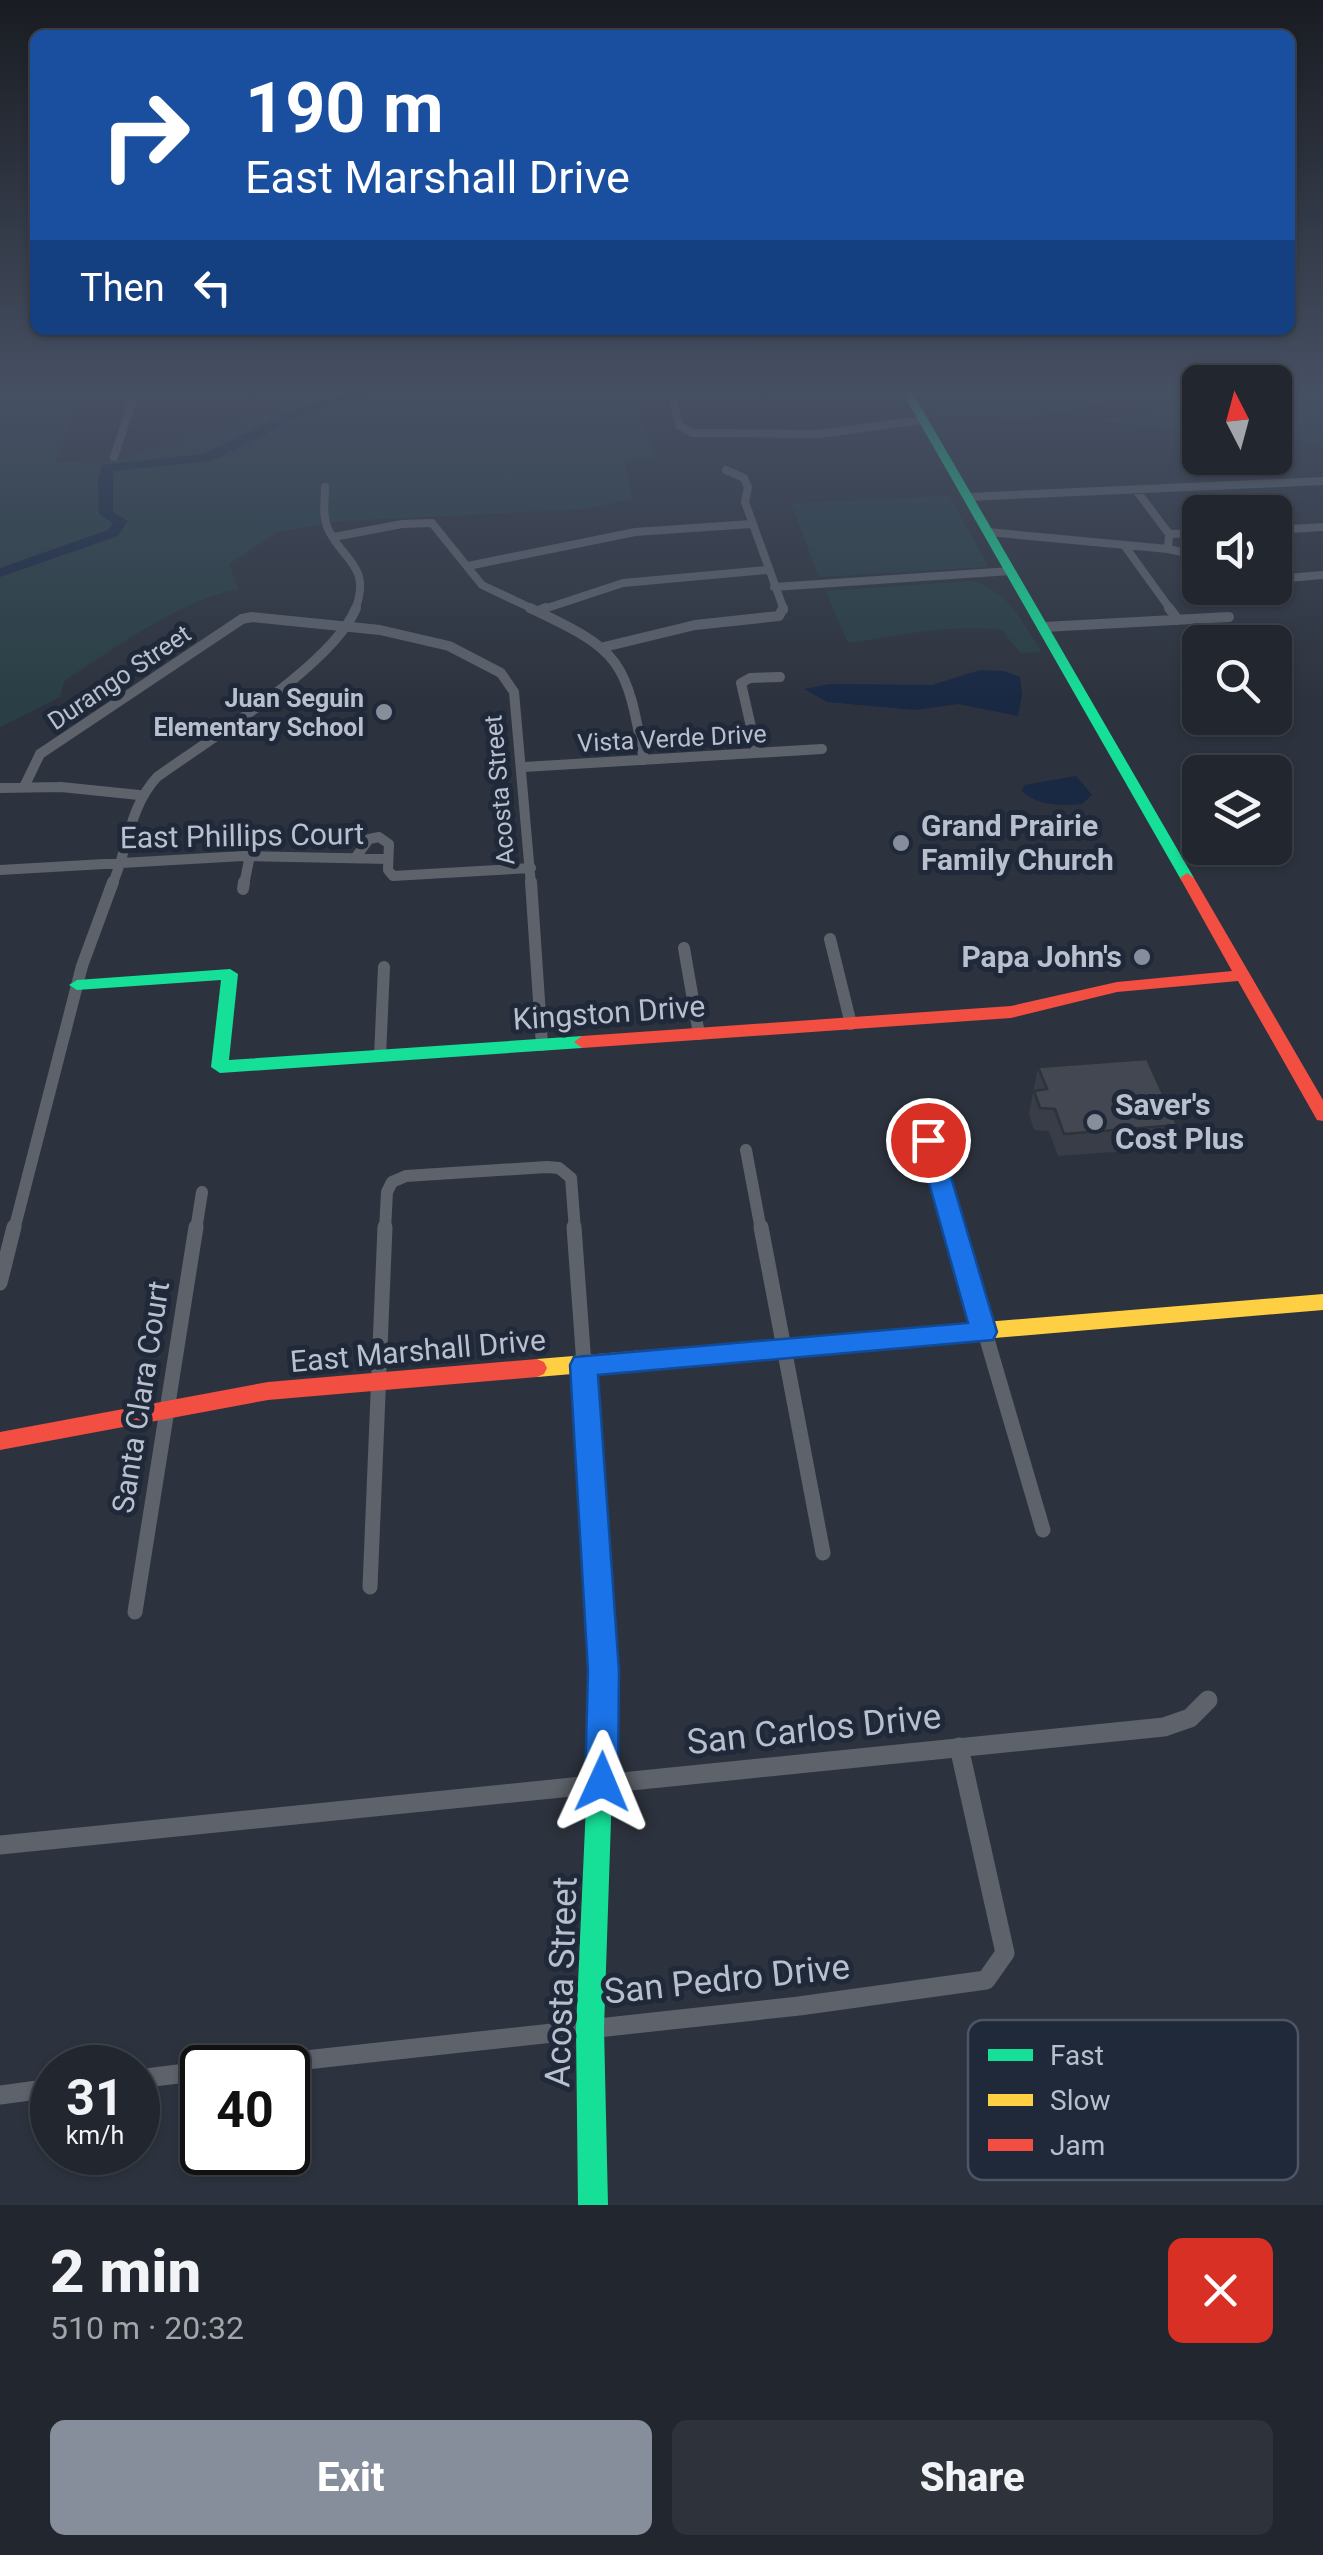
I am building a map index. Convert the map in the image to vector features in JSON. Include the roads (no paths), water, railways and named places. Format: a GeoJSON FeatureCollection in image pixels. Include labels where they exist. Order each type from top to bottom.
{"type":"FeatureCollection","features":[{"type":"Feature","properties":{"kind":"main road"},"geometry":{"type":"LineString","coordinates":[[966,493],[1323,1114]]}},
{"type":"Feature","properties":{"kind":"main road","name":"Kingston Drive"},"geometry":{"type":"LineString","coordinates":[[77,985],[230,974],[220,1067],[1011,1012],[1117,987],[1245,975]]}},
{"type":"Feature","properties":{"kind":"main road","name":"East Marshall Drive"},"geometry":{"type":"LineString","coordinates":[[0,1441],[268,1391],[1323,1302]]}},
{"type":"Feature","properties":{"kind":"main road","name":"Acosta Street"},"geometry":{"type":"LineString","coordinates":[[584,1365],[604,1671],[590,2028],[592,2205]]}},
{"type":"Feature","properties":{"kind":"street"},"geometry":{"type":"LineString","coordinates":[[0,1283],[77,985],[98,917],[121,863],[129,815],[139,795],[157,777],[312,664],[348,626],[360,591],[359,575],[325,520],[325,493]]}},
{"type":"Feature","properties":{"kind":"street"},"geometry":{"type":"LineString","coordinates":[[604,647],[694,624],[779,616],[784,610],[751,524],[746,493]]}},
{"type":"Feature","properties":{"kind":"street"},"geometry":{"type":"LineString","coordinates":[[968,497],[1066,493]]}},
{"type":"Feature","properties":{"kind":"street"},"geometry":{"type":"LineString","coordinates":[[1138,493],[1169,534],[1168,550]]}},
{"type":"Feature","properties":{"kind":"street"},"geometry":{"type":"LineString","coordinates":[[334,537],[402,524],[432,523],[492,592],[541,610],[604,647],[630,682],[644,760]]}},
{"type":"Feature","properties":{"kind":"street"},"geometry":{"type":"LineString","coordinates":[[468,566],[634,532],[751,524]]}},
{"type":"Feature","properties":{"kind":"street"},"geometry":{"type":"LineString","coordinates":[[1292,529],[1323,527]]}},
{"type":"Feature","properties":{"kind":"street"},"geometry":{"type":"LineString","coordinates":[[988,532],[1182,553]]}},
{"type":"Feature","properties":{"kind":"street"},"geometry":{"type":"LineString","coordinates":[[1169,534],[1182,534]]}},
{"type":"Feature","properties":{"kind":"street"},"geometry":{"type":"LineString","coordinates":[[1124,545],[1178,620]]}},
{"type":"Feature","properties":{"kind":"street"},"geometry":{"type":"LineString","coordinates":[[541,610],[562,600],[660,577],[768,570]]}},
{"type":"Feature","properties":{"kind":"street"},"geometry":{"type":"LineString","coordinates":[[774,587],[1010,571]]}},
{"type":"Feature","properties":{"kind":"street"},"geometry":{"type":"LineString","coordinates":[[1292,578],[1323,575]]}},
{"type":"Feature","properties":{"kind":"street","name":"Acosta Street"},"geometry":{"type":"LineString","coordinates":[[252,617],[348,626],[448,646],[501,673],[514,692],[524,767],[542,1045]]}},
{"type":"Feature","properties":{"kind":"street","name":"Durango Street"},"geometry":{"type":"LineString","coordinates":[[24,786],[40,754],[242,618],[252,617]]}},
{"type":"Feature","properties":{"kind":"street"},"geometry":{"type":"LineString","coordinates":[[1044,626],[1229,617]]}},
{"type":"Feature","properties":{"kind":"street"},"geometry":{"type":"LineString","coordinates":[[757,753],[741,682],[780,677]]}},
{"type":"Feature","properties":{"kind":"street","name":"Vista Verde Drive"},"geometry":{"type":"LineString","coordinates":[[524,767],[822,750]]}},
{"type":"Feature","properties":{"kind":"street"},"geometry":{"type":"LineString","coordinates":[[0,788],[24,786],[139,795]]}},
{"type":"Feature","properties":{"kind":"street"},"geometry":{"type":"LineString","coordinates":[[356,857],[369,839],[379,837],[389,844],[388,860]]}},
{"type":"Feature","properties":{"kind":"street"},"geometry":{"type":"LineString","coordinates":[[244,889],[250,855]]}},
{"type":"Feature","properties":{"kind":"street","name":"East Phillips Court"},"geometry":{"type":"LineString","coordinates":[[0,870],[250,855],[388,860],[393,876],[531,868]]}},
{"type":"Feature","properties":{"kind":"street"},"geometry":{"type":"LineString","coordinates":[[830,939],[851,1024]]}},
{"type":"Feature","properties":{"kind":"street"},"geometry":{"type":"LineString","coordinates":[[684,948],[699,1034]]}},
{"type":"Feature","properties":{"kind":"street"},"geometry":{"type":"LineString","coordinates":[[380,1056],[384,966]]}},
{"type":"Feature","properties":{"kind":"street"},"geometry":{"type":"LineString","coordinates":[[928,1140],[1043,1530]]}},
{"type":"Feature","properties":{"kind":"street"},"geometry":{"type":"LineString","coordinates":[[746,1150],[823,1553]]}},
{"type":"Feature","properties":{"kind":"street","name":"Acosta Street"},"geometry":{"type":"LineString","coordinates":[[378,1383],[387,1192],[392,1182],[406,1176],[559,1168],[572,1178],[584,1365]]}},
{"type":"Feature","properties":{"kind":"street","name":"Santa Clara Court"},"geometry":{"type":"LineString","coordinates":[[136,1612],[164,1411],[202,1192]]}},
{"type":"Feature","properties":{"kind":"street"},"geometry":{"type":"LineString","coordinates":[[370,1587],[378,1383]]}},
{"type":"Feature","properties":{"kind":"street","name":"San Carlos Drive"},"geometry":{"type":"LineString","coordinates":[[0,1844],[1164,1726],[1190,1718],[1208,1700]]}},
{"type":"Feature","properties":{"kind":"street","name":"San Pedro Drive"},"geometry":{"type":"LineString","coordinates":[[310,2059],[799,2006],[986,1980],[1005,1953],[959,1747]]}},
{"type":"Feature","properties":{"kind":"street"},"geometry":{"type":"LineString","coordinates":[[0,2094],[30,2091]]}},
{"type":"Feature","properties":{"kind":"water"},"geometry":{"type":"Polygon","coordinates":[[[980,670],[1004,671],[1020,677],[1018,716],[958,704],[915,710],[827,702],[804,689],[830,684],[932,685],[980,670]]]}},
{"type":"Feature","properties":{"kind":"water"},"geometry":{"type":"Polygon","coordinates":[[[1076,776],[1092,795],[1082,804],[1042,802],[1022,791],[1024,785],[1076,776]]]}},
{"type":"Feature","properties":{"kind":"waterway"},"geometry":{"type":"LineString","coordinates":[[0,573],[113,533],[121,521],[106,514],[105,493]]}},
{"type":"Feature","properties":{"kind":"place","name":"Juan Seguin Elementary School"},"geometry":{"type":"Point","coordinates":[384,712]}},
{"type":"Feature","properties":{"kind":"place","name":"Grand Prairie Family Church"},"geometry":{"type":"Point","coordinates":[901,843]}},
{"type":"Feature","properties":{"kind":"place","name":"Papa John's"},"geometry":{"type":"Point","coordinates":[1142,957]}},
{"type":"Feature","properties":{"kind":"place","name":"Saver's Cost Plus"},"geometry":{"type":"Point","coordinates":[1095,1122]}}]}
